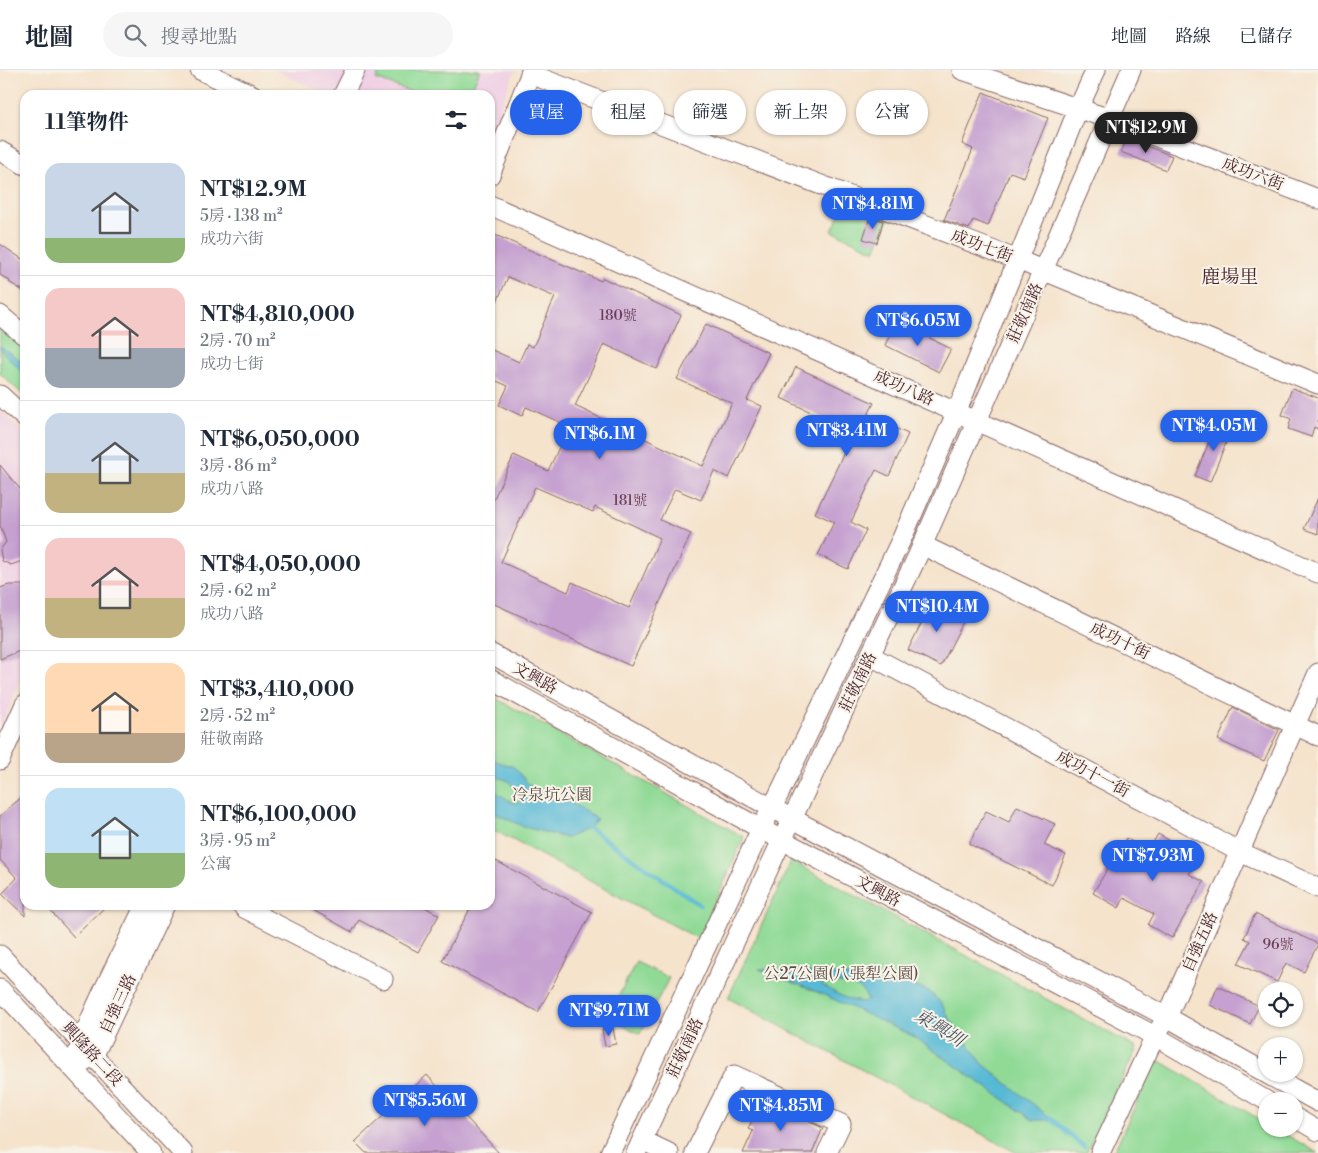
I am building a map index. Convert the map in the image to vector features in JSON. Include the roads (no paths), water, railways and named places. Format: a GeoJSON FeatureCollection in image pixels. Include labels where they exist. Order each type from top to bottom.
{"type":"FeatureCollection","features":[{"type":"Feature","properties":{"kind":"street"},"geometry":{"type":"LineString","coordinates":[[200,70],[243,90]]}},
{"type":"Feature","properties":{"kind":"street","name":"成功六街"},"geometry":{"type":"LineString","coordinates":[[962,70],[1110,119],[1318,199]]}},
{"type":"Feature","properties":{"kind":"street","name":"莊敬南路"},"geometry":{"type":"LineString","coordinates":[[610,1153],[761,829],[901,541],[957,411],[1078,109],[1096,70]]}},
{"type":"Feature","properties":{"kind":"street","name":"莊敬南路"},"geometry":{"type":"LineString","coordinates":[[639,1147],[792,818],[871,656],[922,545],[1131,70]]}},
{"type":"Feature","properties":{"kind":"street"},"geometry":{"type":"LineString","coordinates":[[346,90],[356,71]]}},
{"type":"Feature","properties":{"kind":"street"},"geometry":{"type":"LineString","coordinates":[[495,162],[531,72]]}},
{"type":"Feature","properties":{"kind":"street","name":"成功七街"},"geometry":{"type":"LineString","coordinates":[[531,72],[1044,270],[1318,384]]}},
{"type":"Feature","properties":{"kind":"street"},"geometry":{"type":"LineString","coordinates":[[0,151],[20,162]]}},
{"type":"Feature","properties":{"kind":"street","name":"成功八路"},"geometry":{"type":"LineString","coordinates":[[495,207],[1318,573]]}},
{"type":"Feature","properties":{"kind":"street"},"geometry":{"type":"LineString","coordinates":[[0,315],[20,332]]}},
{"type":"Feature","properties":{"kind":"street"},"geometry":{"type":"LineString","coordinates":[[0,395],[20,413]]}},
{"type":"Feature","properties":{"kind":"street","name":"成功十街"},"geometry":{"type":"LineString","coordinates":[[922,545],[1318,736]]}},
{"type":"Feature","properties":{"kind":"street","name":"文興路"},"geometry":{"type":"LineString","coordinates":[[495,656],[772,808],[1167,1017],[1258,1068]]}},
{"type":"Feature","properties":{"kind":"street","name":"成功十一街"},"geometry":{"type":"LineString","coordinates":[[871,656],[1240,852],[1318,888]]}},
{"type":"Feature","properties":{"kind":"street","name":"自強五路"},"geometry":{"type":"LineString","coordinates":[[1100,1153],[1155,1036],[1167,1017],[1318,673]]}},
{"type":"Feature","properties":{"kind":"street","name":"文興路"},"geometry":{"type":"LineString","coordinates":[[495,682],[761,829],[1155,1036],[1258,1096]]}},
{"type":"Feature","properties":{"kind":"street"},"geometry":{"type":"LineString","coordinates":[[0,760],[5,737],[20,712]]}},
{"type":"Feature","properties":{"kind":"street","name":"自強三路"},"geometry":{"type":"LineString","coordinates":[[87,1049],[143,910]]}},
{"type":"Feature","properties":{"kind":"street","name":"自強三路"},"geometry":{"type":"LineString","coordinates":[[73,1068],[87,1049],[162,910]]}},
{"type":"Feature","properties":{"kind":"street"},"geometry":{"type":"LineString","coordinates":[[248,910],[383,979]]}},
{"type":"Feature","properties":{"kind":"street","name":"興隆路二段"},"geometry":{"type":"LineString","coordinates":[[0,954],[183,1153]]}},
{"type":"Feature","properties":{"kind":"street","name":"興隆路二段"},"geometry":{"type":"LineString","coordinates":[[0,989],[151,1153]]}},
{"type":"Feature","properties":{"kind":"street"},"geometry":{"type":"LineString","coordinates":[[695,1153],[734,1075],[841,1124],[827,1153]]}},
{"type":"Feature","properties":{"kind":"street","name":"文興路"},"geometry":{"type":"LineString","coordinates":[[1283,1082],[1318,1102]]}},
{"type":"Feature","properties":{"kind":"street"},"geometry":{"type":"LineString","coordinates":[[1303,1122],[1318,1131]]}},
{"type":"Feature","properties":{"kind":"street"},"geometry":{"type":"LineString","coordinates":[[639,1147],[669,1153]]}},
{"type":"Feature","properties":{"kind":"water"},"geometry":{"type":"Polygon","coordinates":[[[0,346],[20,360],[20,370],[0,349],[0,346]]]}},
{"type":"Feature","properties":{"kind":"water"},"geometry":{"type":"Polygon","coordinates":[[[495,761],[514,767],[531,787],[558,795],[597,819],[589,828],[567,838],[524,827],[495,813],[495,791],[513,803],[520,802],[522,798],[509,781],[495,777],[495,761]]]}},
{"type":"Feature","properties":{"kind":"water"},"geometry":{"type":"Polygon","coordinates":[[[759,969],[831,974],[907,983],[929,991],[942,1004],[949,1018],[983,1064],[1053,1120],[1033,1120],[913,1036],[822,994],[759,969]],[[825,982],[822,985],[838,994],[856,1001],[868,1001],[861,990],[856,987],[844,983],[825,982]]]}},
{"type":"Feature","properties":{"kind":"waterway","name":"東興圳"},"geometry":{"type":"LineString","coordinates":[[584,826],[700,905]]}},
{"type":"Feature","properties":{"kind":"waterway","name":"東興圳"},"geometry":{"type":"LineString","coordinates":[[1049,1117],[1084,1147]]}},
{"type":"Feature","properties":{"kind":"district","name":"鹿場里"},"geometry":{"type":"Point","coordinates":[1230,277]}},
{"type":"Feature","properties":{"kind":"park label","name":"冷泉坑公園"},"geometry":{"type":"Point","coordinates":[552,795]}},
{"type":"Feature","properties":{"kind":"park label","name":"公27公園(八張犁公園)"},"geometry":{"type":"Point","coordinates":[841,974]}}]}
